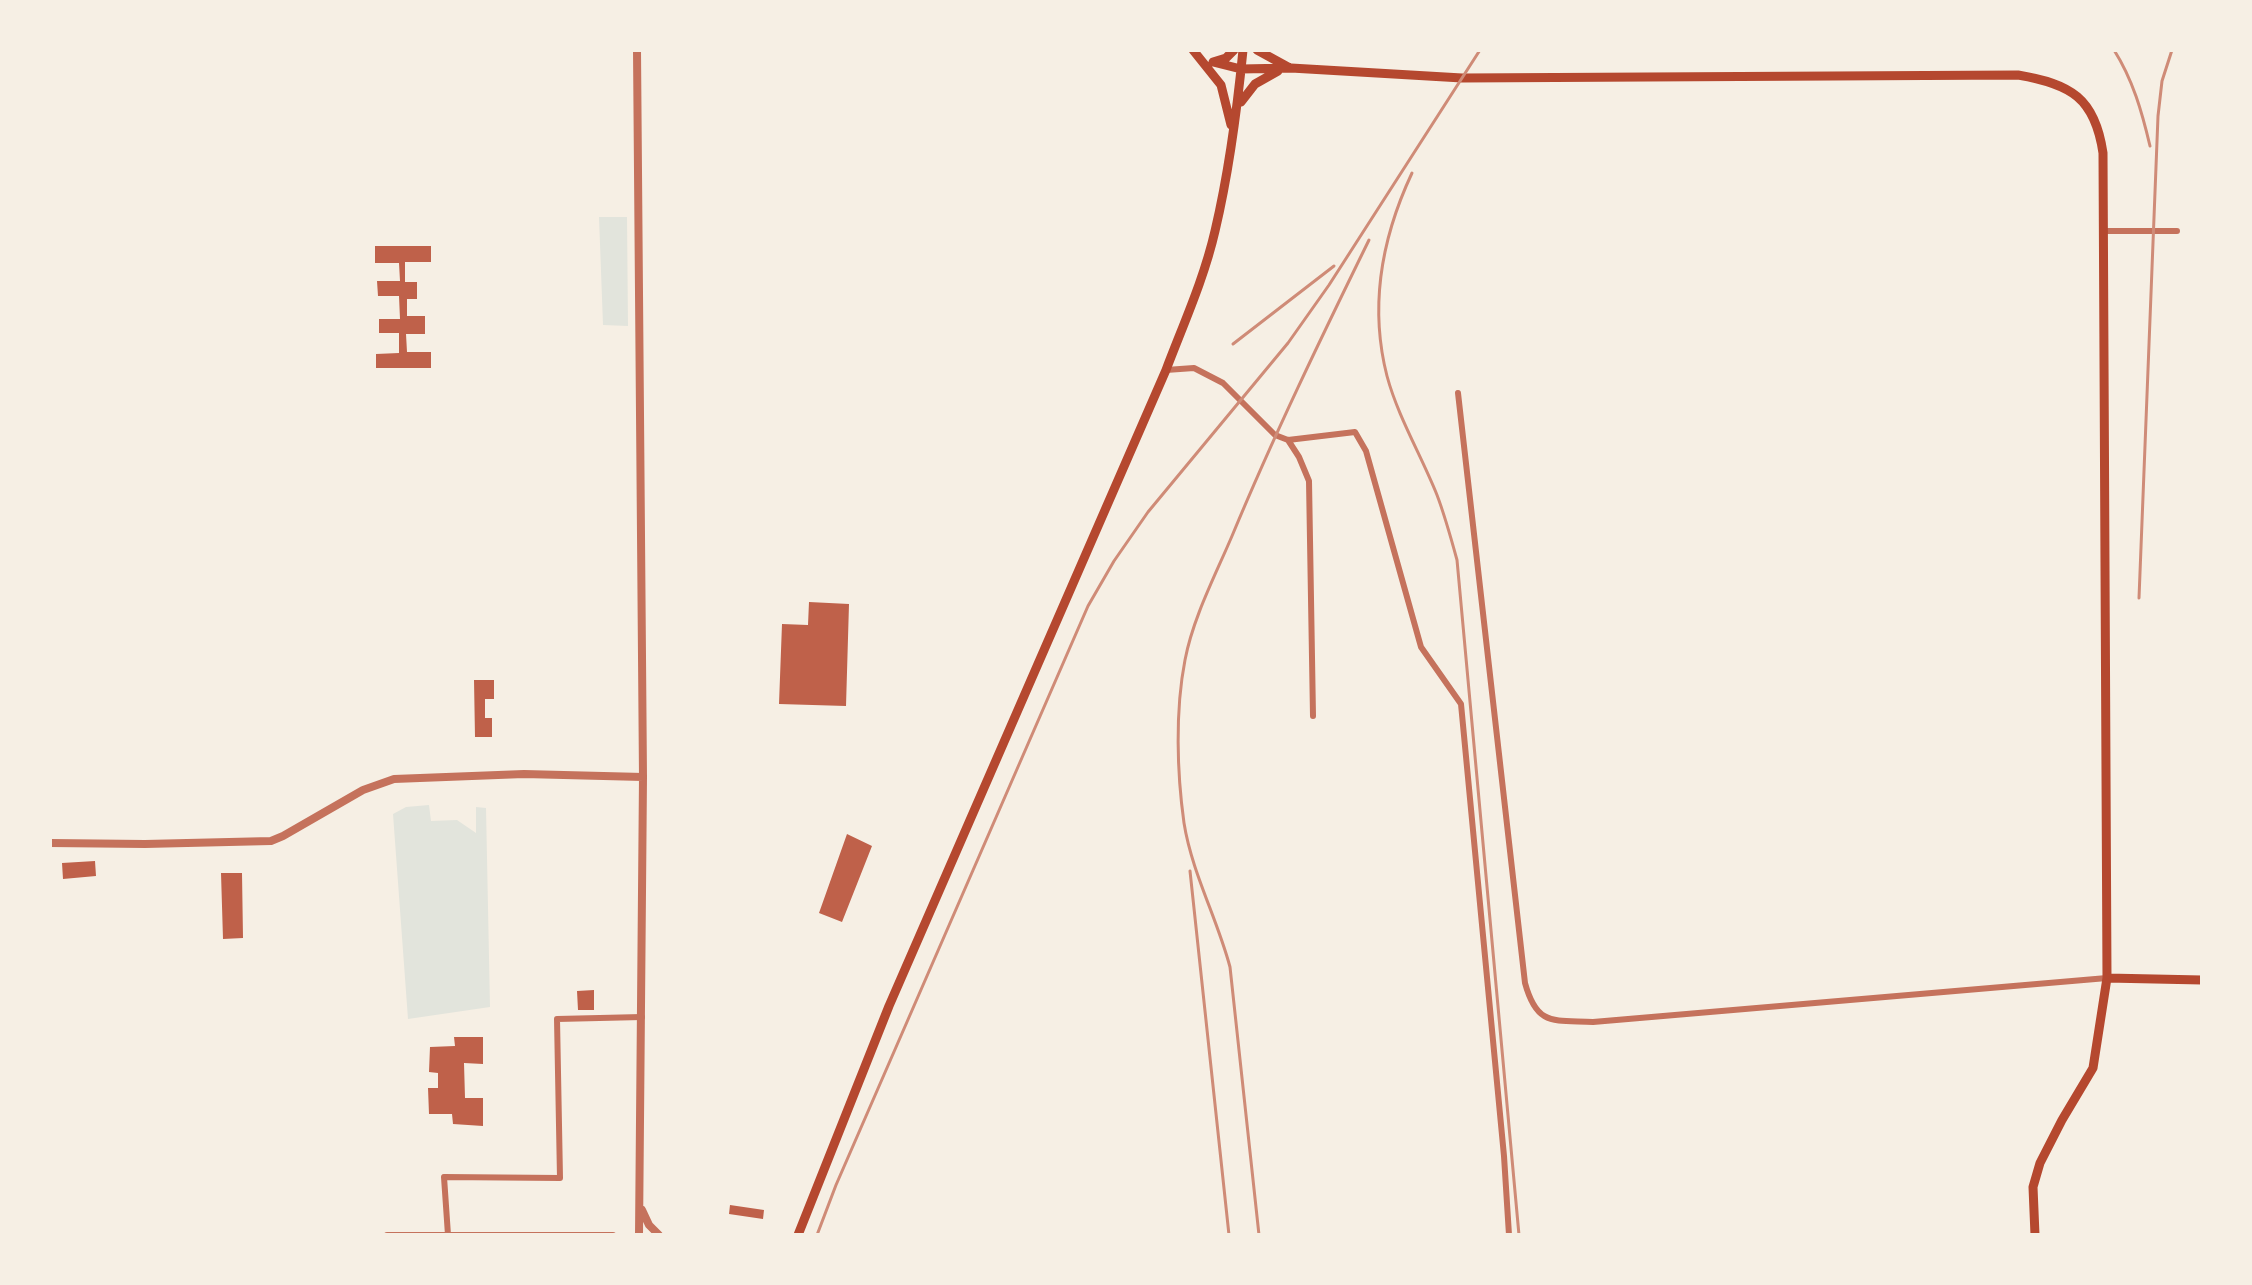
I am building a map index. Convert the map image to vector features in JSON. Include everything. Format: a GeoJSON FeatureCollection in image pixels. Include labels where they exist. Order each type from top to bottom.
{"type":"FeatureCollection","features":[{"type":"Feature","properties":{"kind":"main road"},"geometry":{"type":"LineString","coordinates":[[1213,62],[1226,58],[1234,50]]}},
{"type":"Feature","properties":{"kind":"main road"},"geometry":{"type":"LineString","coordinates":[[798,1235],[889,1006],[1166,370],[1202,277],[1215,233],[1238,109],[1243,50]]}},
{"type":"Feature","properties":{"kind":"main road"},"geometry":{"type":"LineString","coordinates":[[1257,50],[1287,69]]}},
{"type":"Feature","properties":{"kind":"main road"},"geometry":{"type":"LineString","coordinates":[[1196,54],[1241,69],[1476,78],[2018,75],[2044,79],[2068,89],[2085,104],[2099,126],[2103,153],[2105,231],[2103,655],[2107,978],[2093,1068],[2040,1163],[2033,1187],[2035,1235]]}},
{"type":"Feature","properties":{"kind":"main road"},"geometry":{"type":"LineString","coordinates":[[1196,54],[1224,91],[1232,132]]}},
{"type":"Feature","properties":{"kind":"main road"},"geometry":{"type":"LineString","coordinates":[[1238,109],[1250,88],[1261,79],[1287,69]]}},
{"type":"Feature","properties":{"kind":"main road"},"geometry":{"type":"LineString","coordinates":[[2107,978],[2202,980]]}},
{"type":"Feature","properties":{"kind":"street"},"geometry":{"type":"LineString","coordinates":[[637,50],[643,777],[639,1235]]}},
{"type":"Feature","properties":{"kind":"street"},"geometry":{"type":"LineString","coordinates":[[2105,231],[2177,231]]}},
{"type":"Feature","properties":{"kind":"street"},"geometry":{"type":"LineString","coordinates":[[1166,370],[1194,368],[1223,383],[1275,435],[1288,440],[1355,432],[1366,451],[1421,647],[1461,704],[1509,1235]]}},
{"type":"Feature","properties":{"kind":"street"},"geometry":{"type":"LineString","coordinates":[[1458,393],[1525,983],[1531,1006],[1548,1019],[1593,1022],[2107,978]]}},
{"type":"Feature","properties":{"kind":"street"},"geometry":{"type":"LineString","coordinates":[[1288,440],[1309,481],[1313,716]]}},
{"type":"Feature","properties":{"kind":"street"},"geometry":{"type":"LineString","coordinates":[[50,843],[271,841],[363,790],[394,779],[415,776],[524,774],[643,777]]}},
{"type":"Feature","properties":{"kind":"street"},"geometry":{"type":"LineString","coordinates":[[448,1235],[444,1177],[560,1178],[557,1019],[642,1017]]}},
{"type":"Feature","properties":{"kind":"street"},"geometry":{"type":"LineString","coordinates":[[641,1209],[649,1225],[659,1235]]}},
{"type":"Feature","properties":{"kind":"street"},"geometry":{"type":"LineString","coordinates":[[387,1235],[613,1235]]}},
{"type":"Feature","properties":{"kind":"shaded area"},"geometry":{"type":"Polygon","coordinates":[[[599,217],[627,217],[628,326],[603,325],[599,217]]]}},
{"type":"Feature","properties":{"kind":"shaded area"},"geometry":{"type":"Polygon","coordinates":[[[429,805],[431,821],[457,820],[476,833],[476,807],[486,808],[490,1007],[408,1019],[393,814],[406,807],[429,805]]]}},
{"type":"Feature","properties":{"kind":"building"},"geometry":{"type":"Polygon","coordinates":[[[375,246],[431,246],[431,262],[405,262],[405,282],[417,282],[417,299],[407,299],[407,316],[425,316],[425,334],[406,334],[407,352],[431,352],[431,368],[376,368],[376,354],[399,353],[399,333],[379,333],[379,319],[400,319],[399,296],[378,296],[377,281],[400,281],[399,263],[375,263],[375,246]]]}},
{"type":"Feature","properties":{"kind":"building"},"geometry":{"type":"Polygon","coordinates":[[[809,602],[849,604],[846,706],[779,704],[782,624],[808,625],[809,602]]]}},
{"type":"Feature","properties":{"kind":"building"},"geometry":{"type":"Polygon","coordinates":[[[474,680],[494,680],[494,699],[485,699],[485,718],[492,718],[492,737],[475,737],[474,680]]]}},
{"type":"Feature","properties":{"kind":"building"},"geometry":{"type":"Polygon","coordinates":[[[847,834],[872,846],[842,922],[819,913],[847,834]]]}},
{"type":"Feature","properties":{"kind":"building"},"geometry":{"type":"Polygon","coordinates":[[[95,861],[96,876],[63,879],[62,863],[95,861]]]}},
{"type":"Feature","properties":{"kind":"building"},"geometry":{"type":"Polygon","coordinates":[[[221,873],[242,873],[243,938],[223,939],[221,873]]]}},
{"type":"Feature","properties":{"kind":"building"},"geometry":{"type":"Polygon","coordinates":[[[594,990],[594,1010],[578,1010],[577,991],[594,990]]]}},
{"type":"Feature","properties":{"kind":"building"},"geometry":{"type":"Polygon","coordinates":[[[454,1037],[483,1037],[483,1064],[464,1063],[465,1098],[483,1098],[483,1126],[453,1124],[452,1114],[429,1114],[428,1088],[438,1088],[438,1073],[429,1072],[430,1047],[455,1046],[454,1037]]]}},
{"type":"Feature","properties":{"kind":"building"},"geometry":{"type":"Polygon","coordinates":[[[730,1205],[764,1210],[763,1219],[729,1214],[730,1205]]]}},
{"type":"Feature","properties":{"kind":"railway"},"geometry":{"type":"LineString","coordinates":[[817,1235],[1088,606],[1148,512],[1288,343],[1329,285],[1480,50]]}},
{"type":"Feature","properties":{"kind":"railway"},"geometry":{"type":"LineString","coordinates":[[2114,50],[2136,96],[2150,146]]}},
{"type":"Feature","properties":{"kind":"railway"},"geometry":{"type":"LineString","coordinates":[[2139,598],[2158,116],[2162,81],[2172,50]]}},
{"type":"Feature","properties":{"kind":"railway"},"geometry":{"type":"LineString","coordinates":[[1412,173],[1386,247],[1379,324],[1387,376],[1403,421],[1437,495],[1457,560],[1519,1235]]}},
{"type":"Feature","properties":{"kind":"railway"},"geometry":{"type":"LineString","coordinates":[[1259,1235],[1230,967],[1193,860],[1184,823],[1178,742],[1182,680],[1193,629],[1205,597],[1281,424],[1369,240]]}},
{"type":"Feature","properties":{"kind":"railway"},"geometry":{"type":"LineString","coordinates":[[1233,344],[1334,266]]}},
{"type":"Feature","properties":{"kind":"railway"},"geometry":{"type":"LineString","coordinates":[[1190,871],[1229,1235]]}}]}
